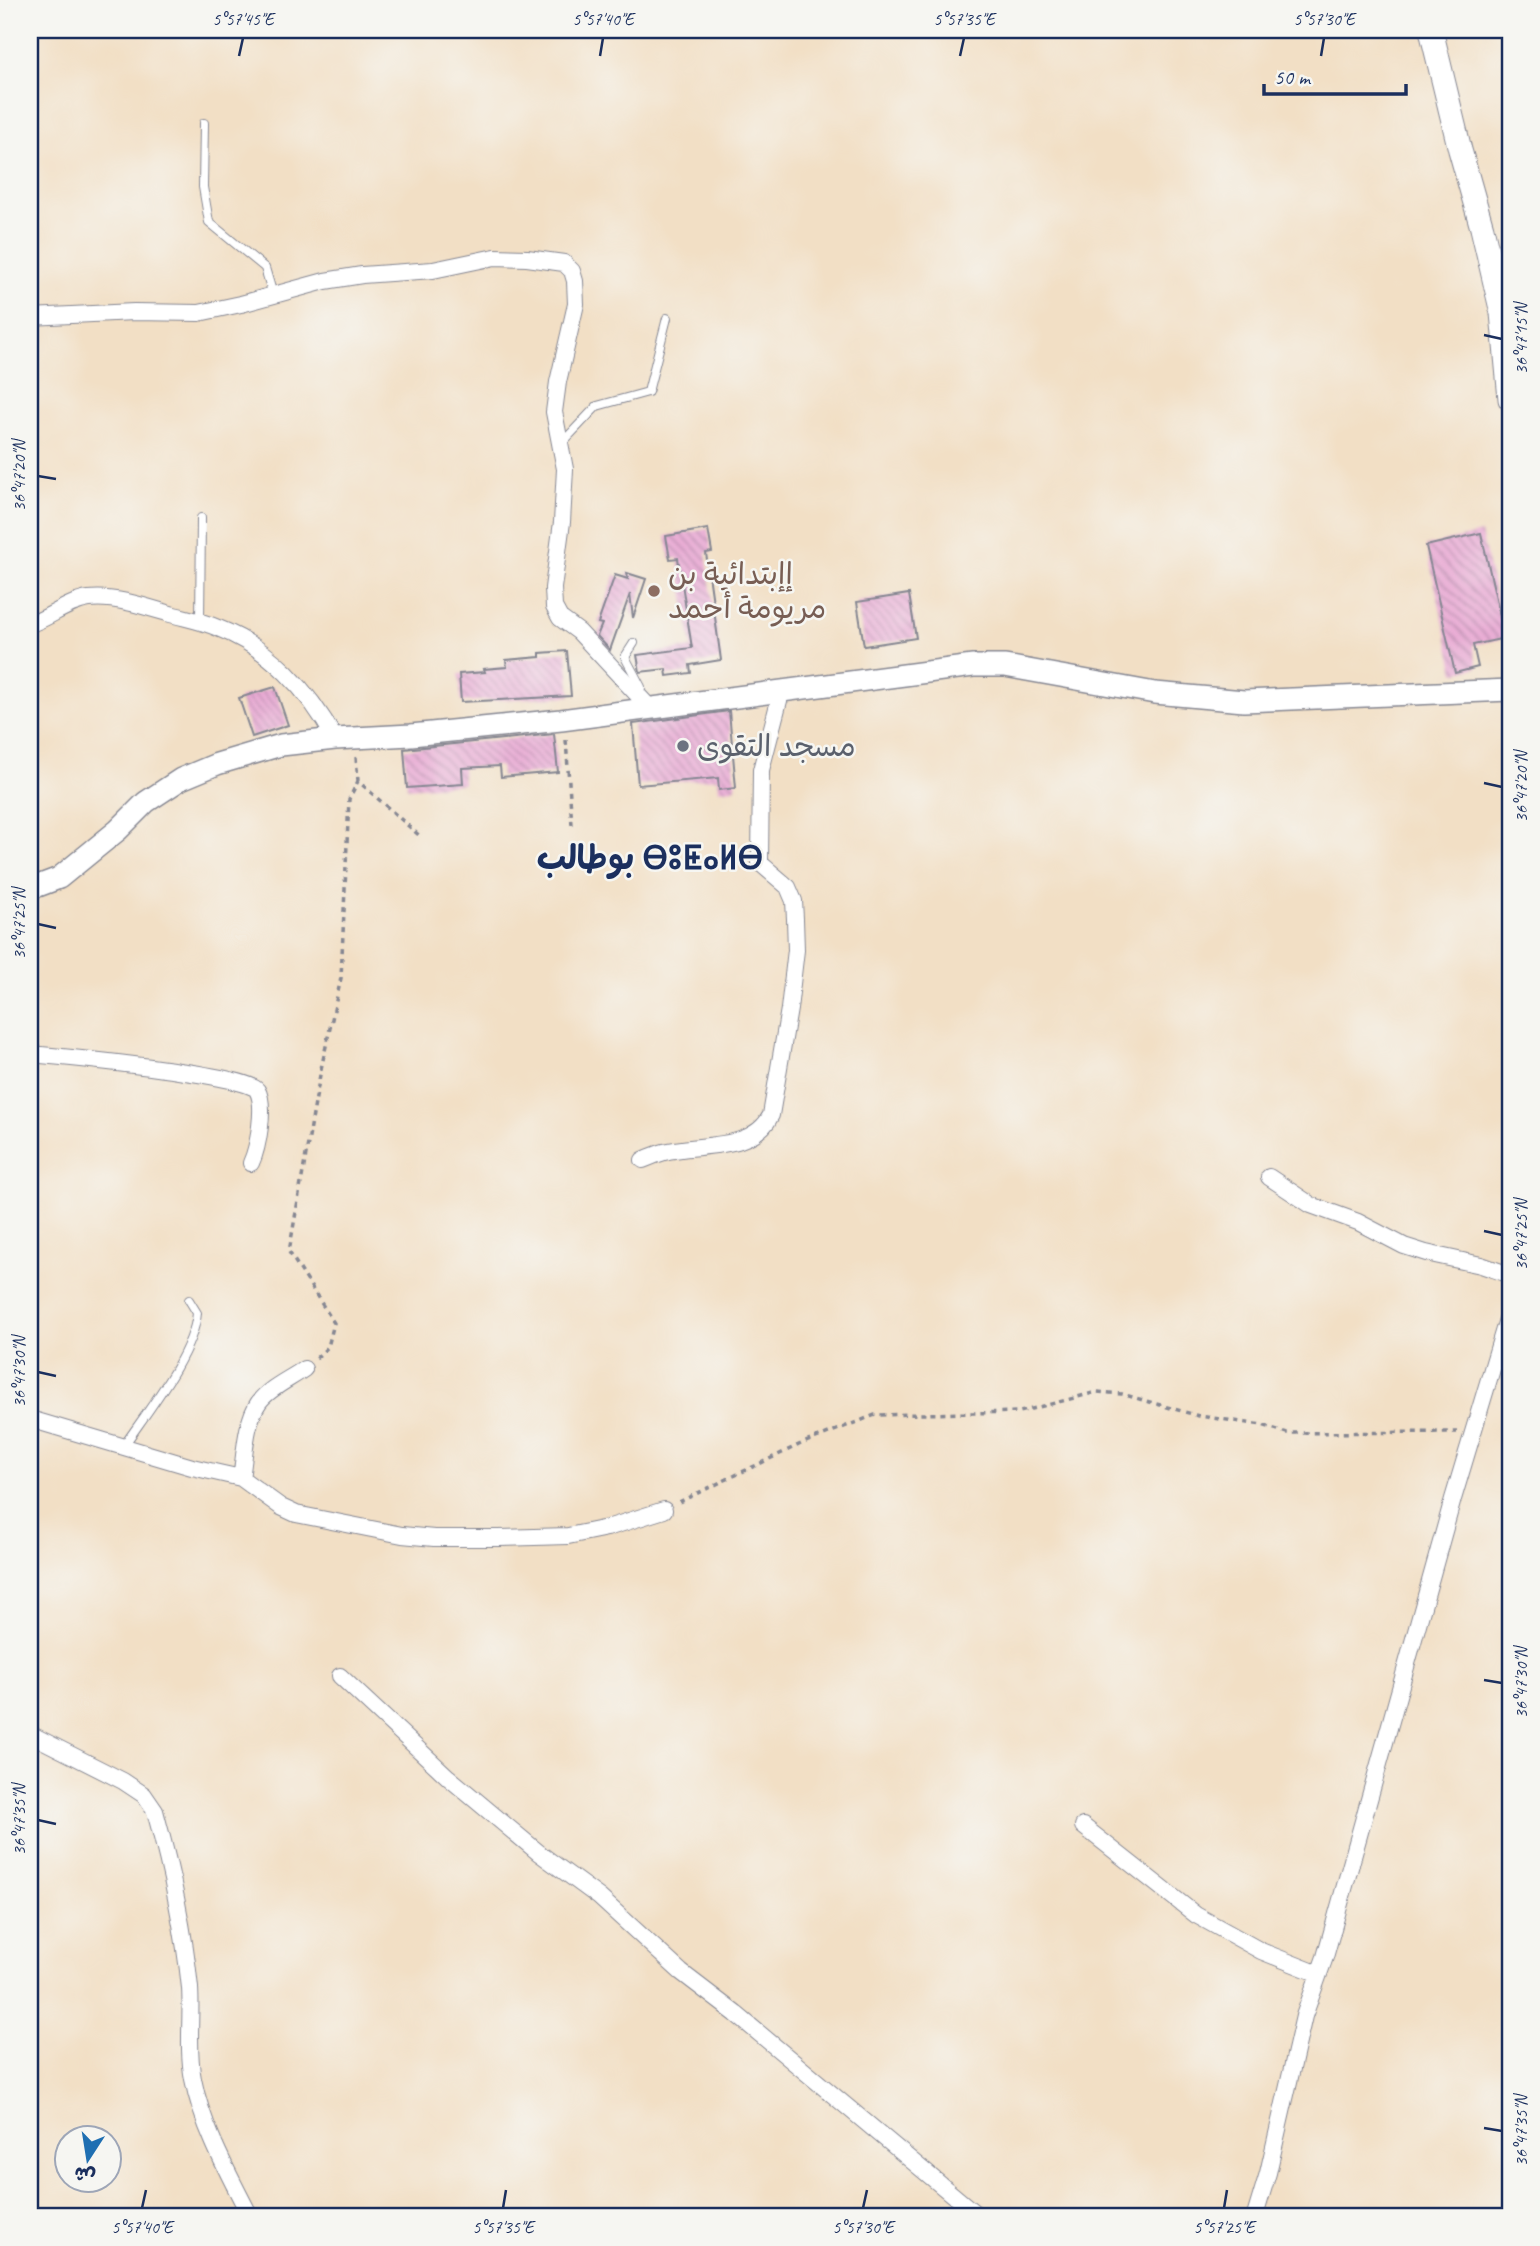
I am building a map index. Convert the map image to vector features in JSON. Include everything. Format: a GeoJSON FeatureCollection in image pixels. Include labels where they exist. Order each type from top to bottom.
{"type":"FeatureCollection","features":[{"type":"Feature","properties":{"kind":"main road"},"geometry":{"type":"LineString","coordinates":[[1432,30],[1502,313],[1510,400]]}},
{"type":"Feature","properties":{"kind":"street"},"geometry":{"type":"LineString","coordinates":[[30,317],[134,312],[199,313],[325,281],[362,275],[433,270],[495,257],[564,263],[572,271],[575,281],[576,304],[554,412],[565,469],[553,588],[554,607],[561,618],[579,632],[644,702]]}},
{"type":"Feature","properties":{"kind":"street"},"geometry":{"type":"LineString","coordinates":[[30,624],[89,599],[148,607],[216,626],[246,640],[288,673],[345,739]]}},
{"type":"Feature","properties":{"kind":"street"},"geometry":{"type":"LineString","coordinates":[[30,889],[59,878],[69,871],[118,830],[146,802],[181,779],[217,764],[281,745],[564,719],[644,702],[851,682],[973,666],[1005,666],[1155,693],[1244,701],[1510,690]]}},
{"type":"Feature","properties":{"kind":"street"},"geometry":{"type":"LineString","coordinates":[[643,1160],[666,1151],[740,1140],[762,1129],[771,1115],[796,950],[794,901],[788,887],[760,863],[761,770],[782,689]]}},
{"type":"Feature","properties":{"kind":"street"},"geometry":{"type":"LineString","coordinates":[[30,1054],[217,1077],[250,1084],[257,1090],[260,1109],[260,1140],[251,1163]]}},
{"type":"Feature","properties":{"kind":"street"},"geometry":{"type":"LineString","coordinates":[[1269,1177],[1311,1205],[1358,1222],[1404,1246],[1510,1275]]}},
{"type":"Feature","properties":{"kind":"street"},"geometry":{"type":"LineString","coordinates":[[1255,2216],[1268,2173],[1304,2016],[1319,1974],[1510,1310]]}},
{"type":"Feature","properties":{"kind":"street"},"geometry":{"type":"LineString","coordinates":[[241,1478],[251,1419],[258,1403],[265,1395],[304,1369]]}},
{"type":"Feature","properties":{"kind":"street"},"geometry":{"type":"LineString","coordinates":[[30,1419],[241,1478],[281,1507],[296,1514],[402,1535],[434,1538],[568,1536],[607,1528],[664,1510]]}},
{"type":"Feature","properties":{"kind":"street"},"geometry":{"type":"LineString","coordinates":[[340,1676],[448,1777],[538,1853],[599,1897],[681,1972],[736,2014],[978,2216]]}},
{"type":"Feature","properties":{"kind":"street"},"geometry":{"type":"LineString","coordinates":[[30,1734],[123,1781],[144,1795],[155,1811],[186,1954],[193,2079],[206,2122],[250,2216]]}},
{"type":"Feature","properties":{"kind":"street"},"geometry":{"type":"LineString","coordinates":[[1083,1826],[1196,1915],[1261,1951],[1319,1974]]}},
{"type":"Feature","properties":{"kind":"lane"},"geometry":{"type":"LineString","coordinates":[[204,123],[203,187],[209,222],[265,268],[274,295]]}},
{"type":"Feature","properties":{"kind":"lane"},"geometry":{"type":"LineString","coordinates":[[560,445],[597,406],[649,392],[667,318]]}},
{"type":"Feature","properties":{"kind":"lane"},"geometry":{"type":"LineString","coordinates":[[200,622],[201,518]]}},
{"type":"Feature","properties":{"kind":"lane"},"geometry":{"type":"LineString","coordinates":[[634,643],[625,657],[641,687],[644,702]]}},
{"type":"Feature","properties":{"kind":"lane"},"geometry":{"type":"LineString","coordinates":[[123,1447],[171,1375],[191,1338],[197,1313],[190,1300]]}},
{"type":"Feature","properties":{"kind":"path"},"geometry":{"type":"LineString","coordinates":[[564,719],[572,825]]}},
{"type":"Feature","properties":{"kind":"path"},"geometry":{"type":"LineString","coordinates":[[345,739],[358,781],[422,838]]}},
{"type":"Feature","properties":{"kind":"path"},"geometry":{"type":"LineString","coordinates":[[304,1369],[328,1347],[334,1323],[289,1252],[321,1069],[341,978],[349,799],[358,781]]}},
{"type":"Feature","properties":{"kind":"path"},"geometry":{"type":"LineString","coordinates":[[664,1510],[803,1443],[875,1415],[1020,1412],[1097,1392],[1122,1394],[1199,1416],[1262,1425],[1287,1433],[1474,1432]]}},
{"type":"Feature","properties":{"kind":"building"},"geometry":{"type":"Polygon","coordinates":[[[708,529],[712,552],[706,553],[721,660],[690,665],[691,673],[667,676],[666,669],[640,672],[637,655],[692,648],[678,558],[670,559],[666,536],[708,529]]]}},
{"type":"Feature","properties":{"kind":"building"},"geometry":{"type":"Polygon","coordinates":[[[1481,533],[1505,638],[1473,645],[1478,667],[1455,673],[1426,546],[1481,533]]]}},
{"type":"Feature","properties":{"kind":"building"},"geometry":{"type":"Polygon","coordinates":[[[627,573],[646,579],[633,618],[630,594],[610,650],[597,636],[602,624],[598,623],[615,575],[628,579],[627,573]]]}},
{"type":"Feature","properties":{"kind":"building"},"geometry":{"type":"Polygon","coordinates":[[[909,594],[916,638],[864,646],[857,602],[909,594]]]}},
{"type":"Feature","properties":{"kind":"building"},"geometry":{"type":"Polygon","coordinates":[[[567,651],[571,696],[461,702],[459,674],[507,667],[506,660],[567,651]]]}},
{"type":"Feature","properties":{"kind":"building"},"geometry":{"type":"Polygon","coordinates":[[[275,687],[288,725],[252,737],[239,698],[275,687]]]}},
{"type":"Feature","properties":{"kind":"building","name":"مسجد التقوى"},"geometry":{"type":"Polygon","coordinates":[[[729,711],[736,788],[719,790],[718,778],[638,785],[633,724],[729,711]]]}},
{"type":"Feature","properties":{"kind":"building"},"geometry":{"type":"Polygon","coordinates":[[[554,734],[558,772],[501,777],[500,766],[462,768],[463,784],[407,788],[404,749],[554,734]]]}},
{"type":"Feature","properties":{"kind":"place","name":"إإبتدائية بن مريومة أحمد"},"geometry":{"type":"Point","coordinates":[654,591]}},
{"type":"Feature","properties":{"kind":"place","name":"مسجد التقوى"},"geometry":{"type":"Point","coordinates":[683,746]}},
{"type":"Feature","properties":{"kind":"district","name":"بوطالب ⴱⵓⵟⴰⵍⴱ"},"geometry":{"type":"Point","coordinates":[650,857]}}]}
